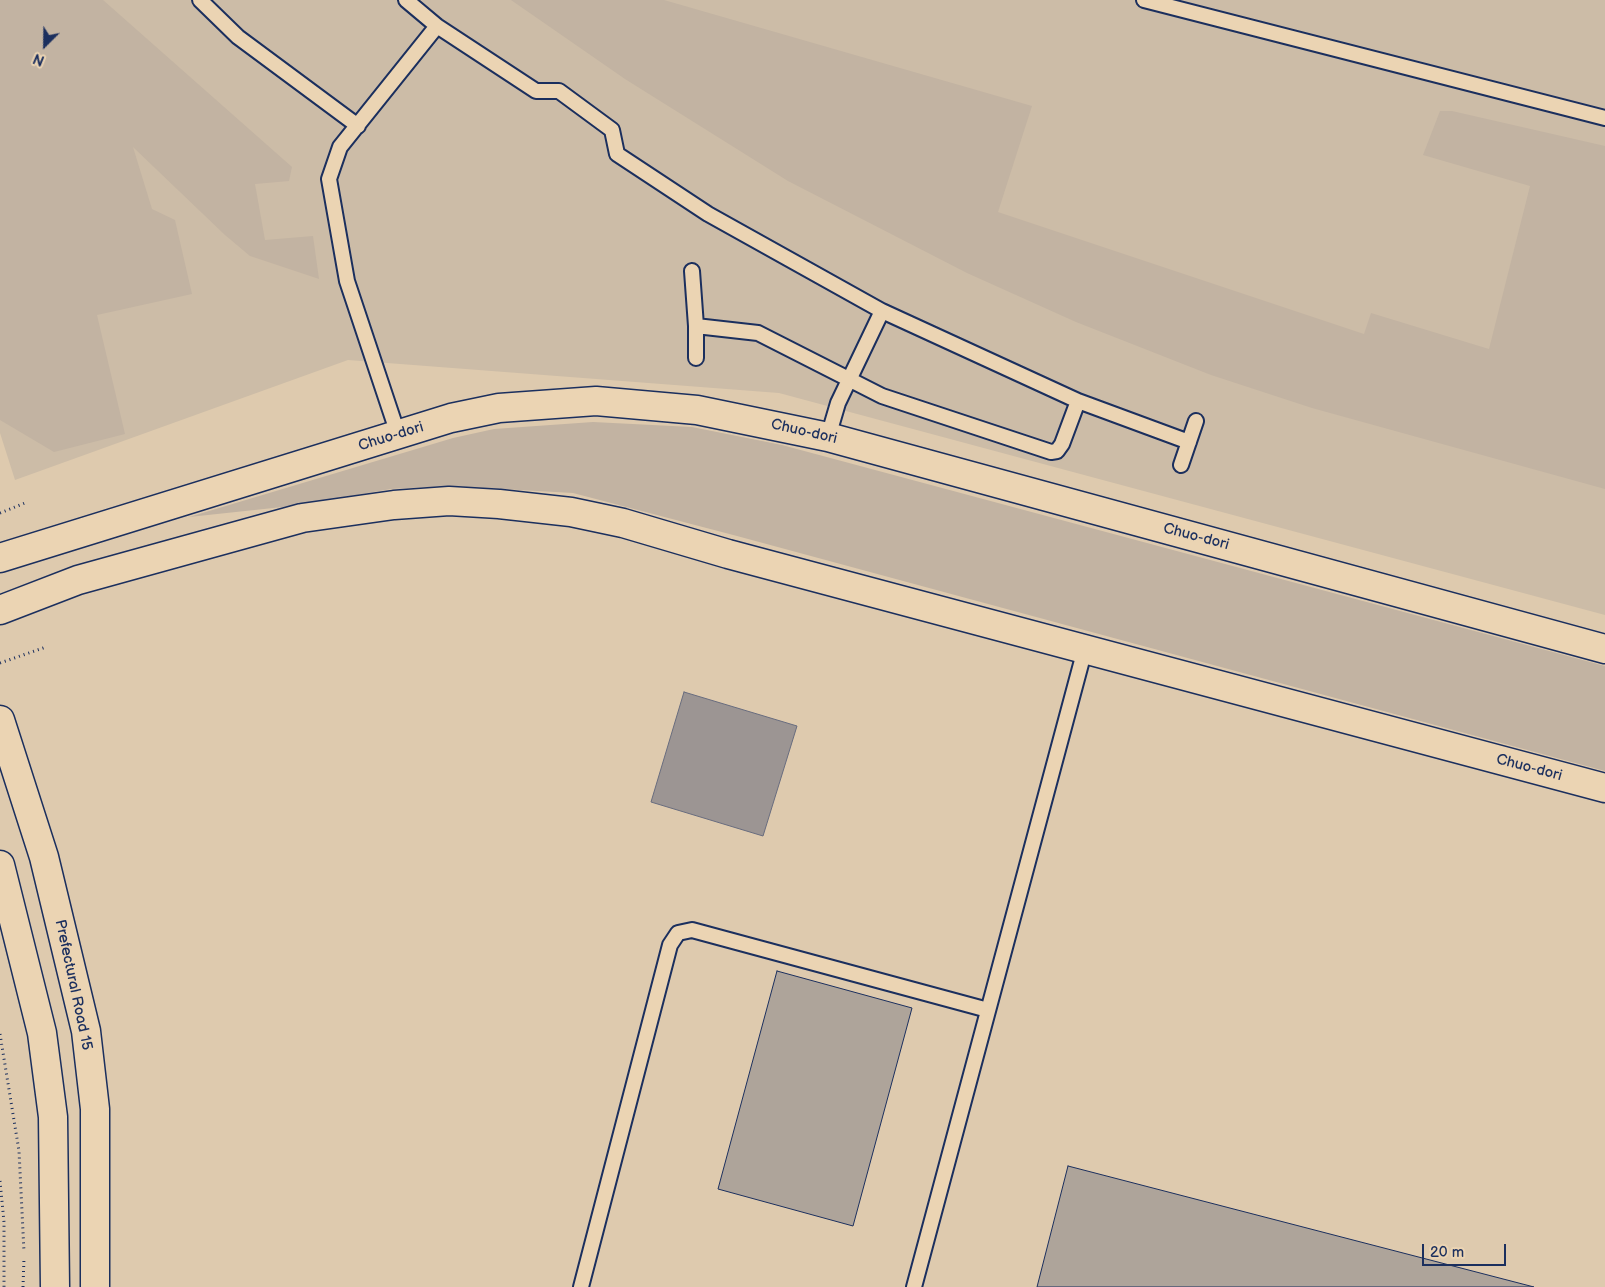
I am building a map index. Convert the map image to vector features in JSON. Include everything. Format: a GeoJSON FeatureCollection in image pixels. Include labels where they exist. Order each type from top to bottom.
{"type":"FeatureCollection","features":[{"type":"Feature","properties":{"kind":"street","name":"Chuo-dori"},"geometry":{"type":"LineString","coordinates":[[0,558],[451,418],[499,408],[596,401],[697,410],[828,437],[1605,649]]}},
{"type":"Feature","properties":{"kind":"street","name":"Chuo-dori"},"geometry":{"type":"LineString","coordinates":[[0,610],[78,580],[302,518],[394,504],[448,501],[499,504],[571,512],[623,523],[738,556],[1605,788]]}},
{"type":"Feature","properties":{"kind":"street","name":"Prefectural Road 15"},"geometry":{"type":"LineString","coordinates":[[0,720],[44,857],[86,1031],[94,1109],[94,1287]]}},
{"type":"Feature","properties":{"kind":"street"},"geometry":{"type":"LineString","coordinates":[[0,865],[42,1033],[53,1117],[55,1287]]}},
{"type":"Feature","properties":{"kind":"lane"},"geometry":{"type":"LineString","coordinates":[[200,0],[238,37],[358,126]]}},
{"type":"Feature","properties":{"kind":"lane"},"geometry":{"type":"LineString","coordinates":[[406,0],[437,26],[536,91],[559,91],[612,130],[617,154],[708,214],[882,311],[1078,401],[1189,442]]}},
{"type":"Feature","properties":{"kind":"lane"},"geometry":{"type":"LineString","coordinates":[[1144,0],[1605,118]]}},
{"type":"Feature","properties":{"kind":"lane"},"geometry":{"type":"LineString","coordinates":[[398,434],[347,281],[329,180],[340,147],[437,26]]}},
{"type":"Feature","properties":{"kind":"lane"},"geometry":{"type":"LineString","coordinates":[[692,271],[696,358]]}},
{"type":"Feature","properties":{"kind":"lane"},"geometry":{"type":"LineString","coordinates":[[828,437],[838,403],[882,311]]}},
{"type":"Feature","properties":{"kind":"lane"},"geometry":{"type":"LineString","coordinates":[[696,326],[758,333],[882,396],[1051,452],[1057,451],[1062,444],[1078,401]]}},
{"type":"Feature","properties":{"kind":"lane"},"geometry":{"type":"LineString","coordinates":[[1181,465],[1196,421]]}},
{"type":"Feature","properties":{"kind":"lane"},"geometry":{"type":"LineString","coordinates":[[914,1287],[1085,649]]}},
{"type":"Feature","properties":{"kind":"lane"},"geometry":{"type":"LineString","coordinates":[[581,1287],[670,945],[678,934],[692,930],[988,1010]]}},
{"type":"Feature","properties":{"kind":"path"},"geometry":{"type":"LineString","coordinates":[[0,513],[25,503]]}},
{"type":"Feature","properties":{"kind":"path"},"geometry":{"type":"LineString","coordinates":[[0,663],[46,647]]}},
{"type":"Feature","properties":{"kind":"path"},"geometry":{"type":"LineString","coordinates":[[0,1034],[19,1152],[24,1256],[23,1287]]}},
{"type":"Feature","properties":{"kind":"path"},"geometry":{"type":"LineString","coordinates":[[0,1181],[4,1222],[4,1287]]}},
{"type":"Feature","properties":{"kind":"shaded area"},"geometry":{"type":"Polygon","coordinates":[[[0,0],[1605,0],[1605,615],[779,393],[348,360],[15,480],[0,433],[0,0]]]}},
{"type":"Feature","properties":{"kind":"shaded area"},"geometry":{"type":"Polygon","coordinates":[[[0,0],[103,0],[292,167],[289,181],[255,184],[265,240],[313,236],[319,279],[250,256],[225,235],[133,147],[152,209],[175,220],[192,294],[97,315],[125,434],[54,452],[0,420],[0,0]]]}},
{"type":"Feature","properties":{"kind":"shaded area"},"geometry":{"type":"Polygon","coordinates":[[[511,0],[664,0],[1032,106],[998,212],[1364,334],[1371,313],[1489,349],[1530,186],[1423,155],[1440,111],[1452,111],[1605,146],[1605,489],[1312,408],[1211,375],[1076,322],[967,273],[788,181],[625,79],[511,0]]]}},
{"type":"Feature","properties":{"kind":"shaded area"},"geometry":{"type":"Polygon","coordinates":[[[593,422],[692,427],[782,445],[1605,666],[1605,771],[573,493],[448,486],[391,489],[292,506],[189,517],[453,438],[494,429],[593,422]]]}},
{"type":"Feature","properties":{"kind":"shaded area"},"geometry":{"type":"Polygon","coordinates":[[[684,692],[797,726],[763,836],[651,802],[684,692]]]}},
{"type":"Feature","properties":{"kind":"building"},"geometry":{"type":"Polygon","coordinates":[[[777,971],[912,1008],[853,1226],[718,1189],[777,971]]]}},
{"type":"Feature","properties":{"kind":"building"},"geometry":{"type":"Polygon","coordinates":[[[1068,1166],[1534,1287],[1037,1287],[1068,1166]]]}}]}
